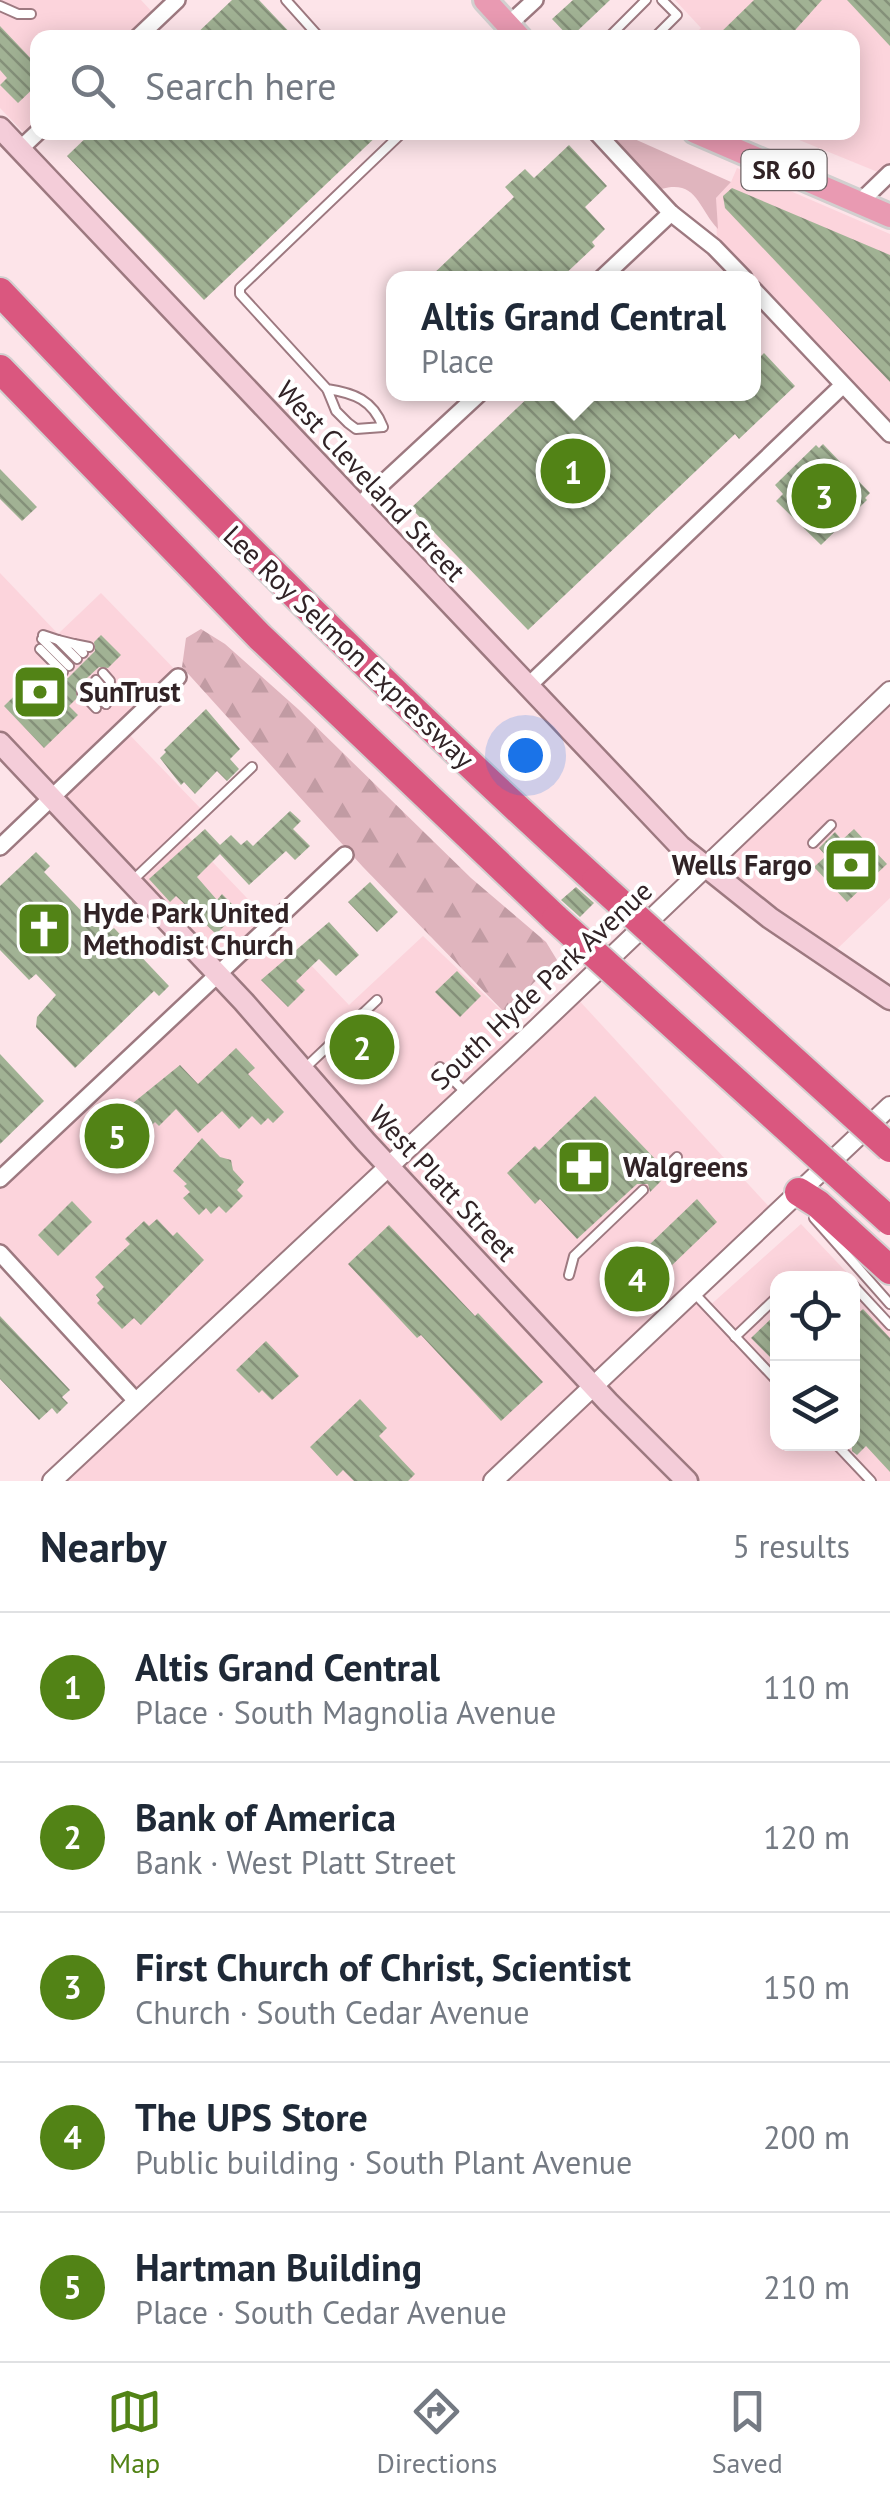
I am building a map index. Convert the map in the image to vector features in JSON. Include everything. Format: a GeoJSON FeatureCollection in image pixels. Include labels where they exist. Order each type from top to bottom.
{"type":"FeatureCollection","features":[{"type":"Feature","properties":{"kind":"highway","name":"Lee Roy Selmon Expressway"},"geometry":{"type":"LineString","coordinates":[[0,292],[288,589],[596,881],[890,1148]]}},
{"type":"Feature","properties":{"kind":"highway","name":"Lee Roy Selmon Expressway"},"geometry":{"type":"LineString","coordinates":[[0,369],[260,637],[556,919],[890,1221]]}},
{"type":"Feature","properties":{"kind":"highway"},"geometry":{"type":"LineString","coordinates":[[799,1192],[818,1204],[890,1270]]}},
{"type":"Feature","properties":{"kind":"main road"},"geometry":{"type":"LineString","coordinates":[[484,0],[513,30]]}},
{"type":"Feature","properties":{"kind":"main road","name":"West Cleveland Street"},"geometry":{"type":"LineString","coordinates":[[0,128],[680,846],[816,950],[890,999]]}},
{"type":"Feature","properties":{"kind":"main road","name":"SR 60"},"geometry":{"type":"LineString","coordinates":[[714,140],[890,216]]}},
{"type":"Feature","properties":{"kind":"main road","name":"West Platt Street"},"geometry":{"type":"LineString","coordinates":[[0,743],[218,975],[388,1166],[687,1481]]}},
{"type":"Feature","properties":{"kind":"street"},"geometry":{"type":"LineString","coordinates":[[145,30],[177,0]]}},
{"type":"Feature","properties":{"kind":"street"},"geometry":{"type":"LineString","coordinates":[[515,30],[534,0]]}},
{"type":"Feature","properties":{"kind":"street"},"geometry":{"type":"LineString","coordinates":[[20,149],[30,140]]}},
{"type":"Feature","properties":{"kind":"street"},"geometry":{"type":"LineString","coordinates":[[604,140],[672,212],[737,271]]}},
{"type":"Feature","properties":{"kind":"street"},"geometry":{"type":"LineString","coordinates":[[860,202],[890,173]]}},
{"type":"Feature","properties":{"kind":"street"},"geometry":{"type":"LineString","coordinates":[[609,271],[672,212]]}},
{"type":"Feature","properties":{"kind":"street"},"geometry":{"type":"LineString","coordinates":[[761,297],[890,434]]}},
{"type":"Feature","properties":{"kind":"street"},"geometry":{"type":"LineString","coordinates":[[527,687],[843,384]]}},
{"type":"Feature","properties":{"kind":"street"},"geometry":{"type":"LineString","coordinates":[[357,508],[472,401]]}},
{"type":"Feature","properties":{"kind":"street"},"geometry":{"type":"LineString","coordinates":[[0,846],[178,677]]}},
{"type":"Feature","properties":{"kind":"street","name":"South Hyde Park Avenue"},"geometry":{"type":"LineString","coordinates":[[52,1481],[890,691]]}},
{"type":"Feature","properties":{"kind":"street"},"geometry":{"type":"LineString","coordinates":[[0,1179],[344,854]]}},
{"type":"Feature","properties":{"kind":"street"},"geometry":{"type":"LineString","coordinates":[[493,1481],[890,1106]]}},
{"type":"Feature","properties":{"kind":"street"},"geometry":{"type":"LineString","coordinates":[[0,1253],[138,1402]]}},
{"type":"Feature","properties":{"kind":"lane"},"geometry":{"type":"LineString","coordinates":[[286,0],[313,30]]}},
{"type":"Feature","properties":{"kind":"lane"},"geometry":{"type":"LineString","coordinates":[[616,30],[646,0]]}},
{"type":"Feature","properties":{"kind":"lane"},"geometry":{"type":"LineString","coordinates":[[662,0],[677,15],[662,30]]}},
{"type":"Feature","properties":{"kind":"lane"},"geometry":{"type":"LineString","coordinates":[[0,6],[18,14],[31,14]]}},
{"type":"Feature","properties":{"kind":"lane"},"geometry":{"type":"LineString","coordinates":[[327,388],[354,393],[378,413],[383,427],[356,429],[348,424],[336,411],[327,388],[240,294],[240,288],[395,140]]}},
{"type":"Feature","properties":{"kind":"lane"},"geometry":{"type":"LineString","coordinates":[[40,650],[66,669],[43,637],[58,640],[74,644],[83,653],[58,640]]}},
{"type":"Feature","properties":{"kind":"lane"},"geometry":{"type":"LineString","coordinates":[[113,673],[108,700],[96,680],[113,673]]}},
{"type":"Feature","properties":{"kind":"lane"},"geometry":{"type":"LineString","coordinates":[[96,680],[96,708]]}},
{"type":"Feature","properties":{"kind":"lane"},"geometry":{"type":"LineString","coordinates":[[131,882],[252,767]]}},
{"type":"Feature","properties":{"kind":"lane"},"geometry":{"type":"LineString","coordinates":[[813,843],[831,825]]}},
{"type":"Feature","properties":{"kind":"lane"},"geometry":{"type":"LineString","coordinates":[[301,1072],[377,1000]]}},
{"type":"Feature","properties":{"kind":"lane"},"geometry":{"type":"LineString","coordinates":[[440,1067],[466,1093]]}},
{"type":"Feature","properties":{"kind":"lane"},"geometry":{"type":"LineString","coordinates":[[660,1174],[677,1157]]}},
{"type":"Feature","properties":{"kind":"lane"},"geometry":{"type":"LineString","coordinates":[[569,1275],[574,1256],[643,1190]]}},
{"type":"Feature","properties":{"kind":"lane"},"geometry":{"type":"LineString","coordinates":[[799,1192],[831,1239],[890,1304]]}},
{"type":"Feature","properties":{"kind":"lane"},"geometry":{"type":"LineString","coordinates":[[693,1292],[770,1374]]}},
{"type":"Feature","properties":{"kind":"lane"},"geometry":{"type":"LineString","coordinates":[[860,1292],[890,1324]]}},
{"type":"Feature","properties":{"kind":"lane"},"geometry":{"type":"LineString","coordinates":[[735,1337],[770,1304]]}},
{"type":"Feature","properties":{"kind":"lane"},"geometry":{"type":"LineString","coordinates":[[843,1451],[871,1481]]}},
{"type":"Feature","properties":{"kind":"shaded area"},"geometry":{"type":"Polygon","coordinates":[[[0,0],[141,0],[153,13],[135,30],[30,30],[30,131],[26,135],[0,108],[0,0]]]}},
{"type":"Feature","properties":{"kind":"shaded area"},"geometry":{"type":"Polygon","coordinates":[[[675,0],[890,0],[890,177],[799,140],[860,140],[860,30],[701,28],[675,0]]]}},
{"type":"Feature","properties":{"kind":"shaded area"},"geometry":{"type":"Polygon","coordinates":[[[737,168],[890,234],[890,429],[761,297],[761,271],[738,271],[717,246],[716,198],[731,182],[737,168]]]}},
{"type":"Feature","properties":{"kind":"shaded area"},"geometry":{"type":"Polygon","coordinates":[[[0,573],[58,634],[101,593],[180,675],[46,801],[0,753],[0,573]]]}},
{"type":"Feature","properties":{"kind":"shaded area"},"geometry":{"type":"Polygon","coordinates":[[[890,698],[890,898],[836,950],[759,905],[704,864],[890,698]]]}},
{"type":"Feature","properties":{"kind":"shaded area"},"geometry":{"type":"Polygon","coordinates":[[[125,730],[202,810],[182,830],[349,1005],[423,936],[526,1034],[381,1169],[673,1481],[54,1481],[139,1402],[0,1251],[0,1182],[214,981],[49,802],[125,730]]]}},
{"type":"Feature","properties":{"kind":"shaded area"},"geometry":{"type":"Polygon","coordinates":[[[575,996],[773,1211],[592,1382],[393,1167],[575,996]]]}},
{"type":"Feature","properties":{"kind":"shaded area"},"geometry":{"type":"Polygon","coordinates":[[[801,1224],[845,1271],[770,1271],[770,1375],[707,1308],[801,1224]]]}},
{"type":"Feature","properties":{"kind":"shaded area"},"geometry":{"type":"Polygon","coordinates":[[[860,1287],[890,1318],[890,1481],[872,1481],[844,1451],[860,1451],[860,1287]]]}},
{"type":"Feature","properties":{"kind":"shaded area"},"geometry":{"type":"Polygon","coordinates":[[[696,1299],[770,1378],[770,1451],[839,1451],[867,1481],[690,1481],[601,1386],[696,1299]]]}},
{"type":"Feature","properties":{"kind":"green space"},"geometry":{"type":"Polygon","coordinates":[[[615,140],[637,140],[731,182],[716,198],[718,229],[690,192],[673,187],[661,189],[615,140]]]}},
{"type":"Feature","properties":{"kind":"green space"},"geometry":{"type":"Polygon","coordinates":[[[201,629],[225,644],[298,709],[471,878],[546,942],[557,960],[504,1012],[363,867],[182,667],[186,638],[201,629]]]}},
{"type":"Feature","properties":{"kind":"building"},"geometry":{"type":"Polygon","coordinates":[[[232,0],[259,0],[287,30],[200,30],[232,0]]]}},
{"type":"Feature","properties":{"kind":"building"},"geometry":{"type":"Polygon","coordinates":[[[573,0],[610,0],[578,30],[562,30],[552,19],[573,0]]]}},
{"type":"Feature","properties":{"kind":"building"},"geometry":{"type":"Polygon","coordinates":[[[754,0],[822,0],[795,30],[723,30],[754,0]]]}},
{"type":"Feature","properties":{"kind":"building"},"geometry":{"type":"Polygon","coordinates":[[[847,0],[890,0],[890,46],[847,0]]]}},
{"type":"Feature","properties":{"kind":"building"},"geometry":{"type":"Polygon","coordinates":[[[0,26],[30,58],[30,92],[18,103],[0,85],[7,78],[0,70],[0,26]]]}},
{"type":"Feature","properties":{"kind":"building"},"geometry":{"type":"Polygon","coordinates":[[[84,140],[373,140],[204,300],[67,156],[84,140]]]}},
{"type":"Feature","properties":{"kind":"building"},"geometry":{"type":"Polygon","coordinates":[[[569,145],[607,186],[585,207],[605,229],[592,242],[595,246],[568,271],[436,271],[514,197],[505,187],[525,169],[534,178],[569,145]]]}},
{"type":"Feature","properties":{"kind":"building"},"geometry":{"type":"Polygon","coordinates":[[[732,188],[890,255],[890,382],[725,208],[723,196],[732,188]]]}},
{"type":"Feature","properties":{"kind":"building"},"geometry":{"type":"Polygon","coordinates":[[[764,353],[795,386],[739,439],[735,434],[528,630],[411,508],[525,401],[761,401],[764,353]]]}},
{"type":"Feature","properties":{"kind":"building"},"geometry":{"type":"Polygon","coordinates":[[[823,444],[870,493],[821,545],[776,501],[783,494],[775,485],[816,445],[819,448],[823,444]]]}},
{"type":"Feature","properties":{"kind":"building"},"geometry":{"type":"Polygon","coordinates":[[[0,469],[37,507],[22,521],[0,499],[0,469]]]}},
{"type":"Feature","properties":{"kind":"building","name":"SunTrust"},"geometry":{"type":"Polygon","coordinates":[[[101,635],[121,655],[108,668],[99,667],[76,688],[77,698],[69,706],[78,715],[44,748],[4,706],[39,672],[51,684],[58,677],[68,678],[95,651],[94,642],[101,635]]]}},
{"type":"Feature","properties":{"kind":"building"},"geometry":{"type":"Polygon","coordinates":[[[206,709],[240,749],[230,759],[239,769],[227,781],[217,771],[195,794],[184,782],[181,785],[160,758],[206,709]]]}},
{"type":"Feature","properties":{"kind":"building"},"geometry":{"type":"Polygon","coordinates":[[[290,811],[301,821],[293,829],[310,846],[295,860],[286,851],[249,885],[220,854],[197,877],[217,900],[222,894],[235,907],[229,912],[234,917],[216,934],[176,896],[170,902],[149,879],[205,829],[220,845],[231,835],[241,845],[247,840],[253,846],[290,811]]]}},
{"type":"Feature","properties":{"kind":"building","name":"Wells Fargo"},"geometry":{"type":"Polygon","coordinates":[[[854,829],[887,864],[847,902],[814,867],[826,856],[819,848],[835,832],[842,840],[854,829]]]}},
{"type":"Feature","properties":{"kind":"building"},"geometry":{"type":"Polygon","coordinates":[[[36,852],[50,866],[44,872],[91,921],[96,916],[110,931],[114,928],[169,986],[159,996],[154,991],[75,1068],[36,1027],[37,1017],[56,995],[36,974],[29,980],[0,950],[0,886],[36,852]]]}},
{"type":"Feature","properties":{"kind":"building"},"geometry":{"type":"Polygon","coordinates":[[[370,882],[398,912],[377,932],[348,902],[370,882]]]}},
{"type":"Feature","properties":{"kind":"building"},"geometry":{"type":"Polygon","coordinates":[[[576,887],[594,903],[580,917],[561,900],[576,887]]]}},
{"type":"Feature","properties":{"kind":"building"},"geometry":{"type":"Polygon","coordinates":[[[329,922],[359,955],[336,976],[319,959],[296,981],[305,990],[288,1007],[261,980],[329,922]]]}},
{"type":"Feature","properties":{"kind":"building"},"geometry":{"type":"Polygon","coordinates":[[[457,971],[481,996],[460,1017],[435,992],[457,971]]]}},
{"type":"Feature","properties":{"kind":"building"},"geometry":{"type":"Polygon","coordinates":[[[367,1028],[390,1052],[361,1080],[338,1056],[342,1051],[338,1047],[356,1030],[361,1034],[367,1028]]]}},
{"type":"Feature","properties":{"kind":"building"},"geometry":{"type":"Polygon","coordinates":[[[236,1048],[255,1068],[248,1074],[284,1112],[273,1123],[268,1118],[261,1125],[252,1116],[239,1129],[222,1111],[198,1133],[176,1109],[159,1126],[155,1122],[120,1156],[97,1132],[180,1065],[198,1084],[236,1048]]]}},
{"type":"Feature","properties":{"kind":"building"},"geometry":{"type":"Polygon","coordinates":[[[0,1054],[44,1101],[0,1144],[0,1054]]]}},
{"type":"Feature","properties":{"kind":"building","name":"Walgreens"},"geometry":{"type":"Polygon","coordinates":[[[595,1096],[659,1163],[653,1175],[661,1181],[650,1192],[648,1184],[637,1184],[577,1239],[540,1199],[535,1204],[507,1173],[535,1146],[539,1150],[595,1096]]]}},
{"type":"Feature","properties":{"kind":"building"},"geometry":{"type":"Polygon","coordinates":[[[202,1138],[220,1157],[231,1160],[233,1170],[244,1182],[237,1190],[243,1196],[226,1213],[219,1206],[211,1214],[206,1208],[199,1215],[183,1198],[190,1192],[184,1186],[187,1184],[173,1171],[202,1138]]]}},
{"type":"Feature","properties":{"kind":"building"},"geometry":{"type":"Polygon","coordinates":[[[697,1199],[717,1222],[645,1291],[640,1287],[633,1295],[620,1281],[628,1273],[624,1269],[697,1199]]]}},
{"type":"Feature","properties":{"kind":"building"},"geometry":{"type":"Polygon","coordinates":[[[72,1201],[92,1222],[58,1256],[38,1235],[72,1201]]]}},
{"type":"Feature","properties":{"kind":"building"},"geometry":{"type":"Polygon","coordinates":[[[157,1219],[173,1236],[177,1232],[204,1260],[141,1325],[134,1318],[122,1329],[97,1303],[100,1300],[96,1295],[104,1287],[95,1277],[130,1244],[125,1239],[144,1221],[149,1226],[157,1219]]]}},
{"type":"Feature","properties":{"kind":"building"},"geometry":{"type":"Polygon","coordinates":[[[389,1225],[543,1382],[501,1421],[348,1264],[389,1225]]]}},
{"type":"Feature","properties":{"kind":"building"},"geometry":{"type":"Polygon","coordinates":[[[863,1309],[890,1338],[890,1472],[866,1446],[857,1455],[852,1451],[860,1451],[863,1309]]]}},
{"type":"Feature","properties":{"kind":"building"},"geometry":{"type":"Polygon","coordinates":[[[0,1316],[70,1390],[62,1397],[68,1403],[57,1414],[52,1408],[39,1420],[0,1379],[0,1316]]]}},
{"type":"Feature","properties":{"kind":"building"},"geometry":{"type":"Polygon","coordinates":[[[770,1320],[770,1357],[751,1338],[770,1320]]]}},
{"type":"Feature","properties":{"kind":"building"},"geometry":{"type":"Polygon","coordinates":[[[266,1341],[299,1376],[272,1400],[236,1370],[266,1341]]]}},
{"type":"Feature","properties":{"kind":"building"},"geometry":{"type":"Polygon","coordinates":[[[360,1399],[387,1428],[379,1436],[415,1474],[408,1481],[354,1481],[343,1470],[337,1476],[310,1447],[360,1399]]]}},
{"type":"Feature","properties":{"kind":"place","name":"Altis Grand Central"},"geometry":{"type":"Point","coordinates":[573,471]}},
{"type":"Feature","properties":{"kind":"place","name":"First Church of Christ, Scientist"},"geometry":{"type":"Point","coordinates":[824,496]}},
{"type":"Feature","properties":{"kind":"place","name":"SunTrust"},"geometry":{"type":"Point","coordinates":[40,692]}},
{"type":"Feature","properties":{"kind":"place","name":"Wells Fargo"},"geometry":{"type":"Point","coordinates":[851,865]}},
{"type":"Feature","properties":{"kind":"place","name":"Hyde Park United Methodist Church"},"geometry":{"type":"Point","coordinates":[44,929]}},
{"type":"Feature","properties":{"kind":"place","name":"Bank of America"},"geometry":{"type":"Point","coordinates":[362,1047]}},
{"type":"Feature","properties":{"kind":"place","name":"Hartman Building"},"geometry":{"type":"Point","coordinates":[117,1136]}},
{"type":"Feature","properties":{"kind":"place","name":"Walgreens"},"geometry":{"type":"Point","coordinates":[584,1167]}},
{"type":"Feature","properties":{"kind":"place","name":"The UPS Store"},"geometry":{"type":"Point","coordinates":[637,1279]}}]}
